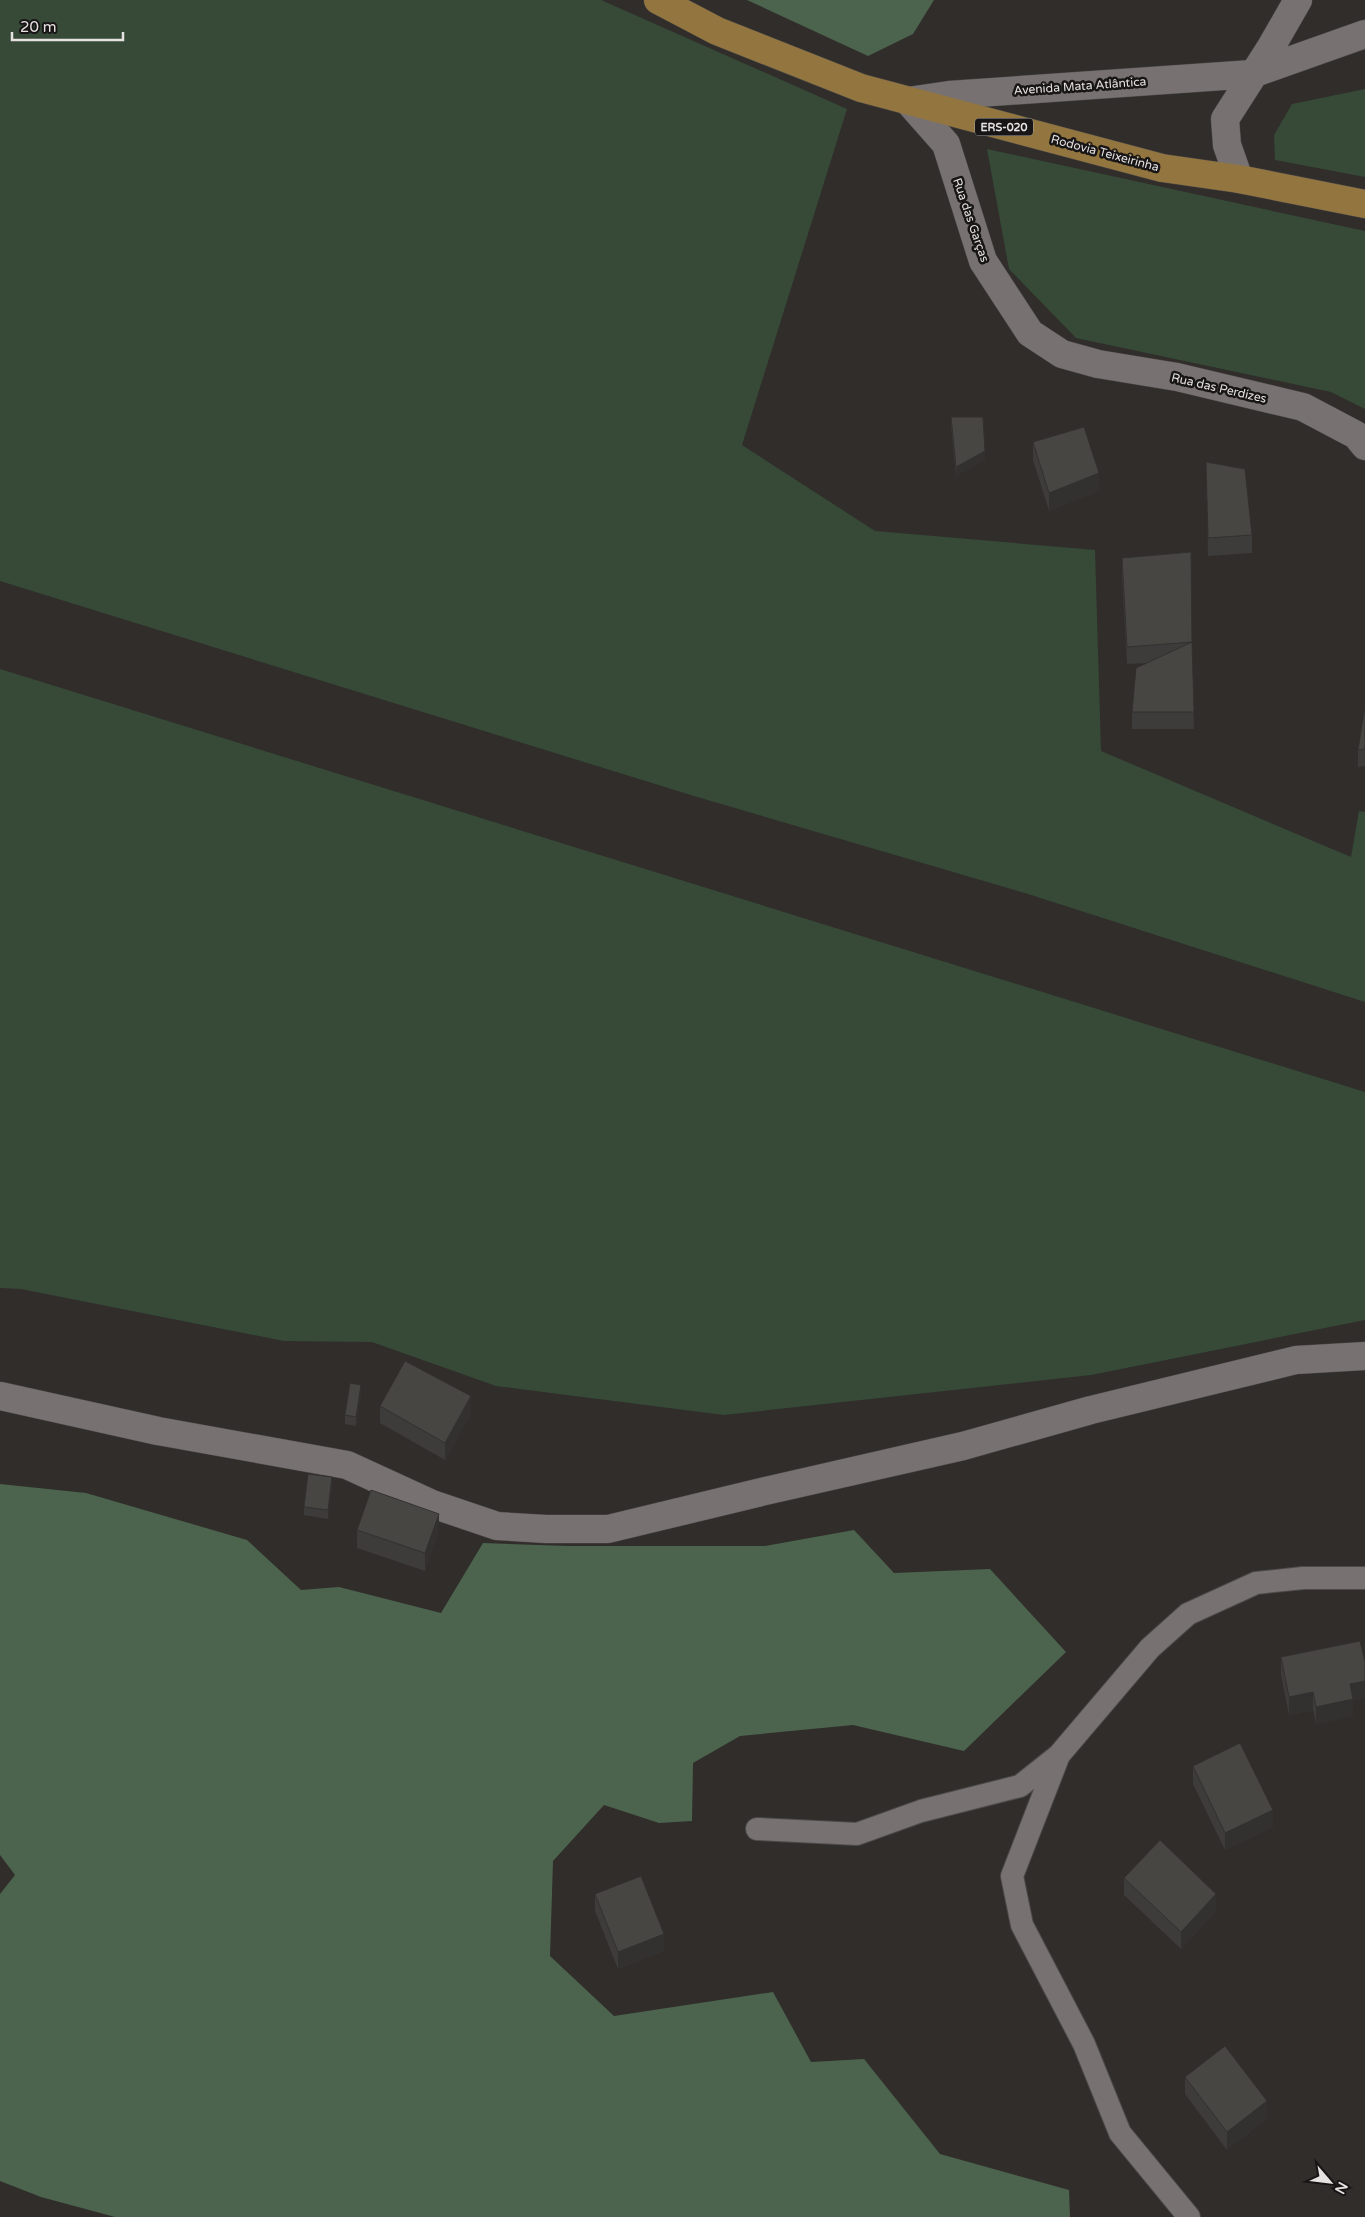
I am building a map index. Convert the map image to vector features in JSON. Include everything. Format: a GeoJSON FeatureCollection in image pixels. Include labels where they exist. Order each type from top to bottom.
{"type":"FeatureCollection","features":[{"type":"Feature","properties":{"kind":"main road","name":"Rodovia Teixeirinha"},"geometry":{"type":"LineString","coordinates":[[658,0],[717,30],[862,88],[1162,168],[1239,180],[1365,204]]}},
{"type":"Feature","properties":{"kind":"street"},"geometry":{"type":"LineString","coordinates":[[1239,180],[1226,145],[1225,119],[1299,3]]}},
{"type":"Feature","properties":{"kind":"street","name":"Avenida Mata Atlântica"},"geometry":{"type":"LineString","coordinates":[[908,101],[949,95],[1252,74],[1365,34]]}},
{"type":"Feature","properties":{"kind":"street","name":"Rua das Garças"},"geometry":{"type":"LineString","coordinates":[[908,101],[946,144],[983,261],[1030,333],[1062,354]]}},
{"type":"Feature","properties":{"kind":"street","name":"Rua das Perdizes"},"geometry":{"type":"LineString","coordinates":[[1062,354],[1098,364],[1177,377],[1303,407],[1356,435],[1365,446]]}},
{"type":"Feature","properties":{"kind":"street"},"geometry":{"type":"LineString","coordinates":[[0,1396],[158,1431],[347,1465],[432,1504],[497,1526],[546,1530],[608,1529],[963,1446],[1091,1410],[1296,1360],[1365,1356]]}},
{"type":"Feature","properties":{"kind":"lane"},"geometry":{"type":"LineString","coordinates":[[757,1829],[857,1834],[921,1811],[1020,1786],[1059,1755],[1150,1648],[1188,1614],[1256,1583],[1303,1578],[1365,1578]]}},
{"type":"Feature","properties":{"kind":"lane"},"geometry":{"type":"LineString","coordinates":[[1059,1755],[1012,1876],[1022,1925],[1084,2044],[1120,2133],[1189,2217]]}},
{"type":"Feature","properties":{"kind":"green space"},"geometry":{"type":"Polygon","coordinates":[[[0,0],[601,0],[847,109],[742,445],[875,531],[1095,550],[1101,751],[1351,857],[1359,811],[1365,812],[1365,1002],[1028,894],[694,796],[0,581],[0,0]]]}},
{"type":"Feature","properties":{"kind":"green space"},"geometry":{"type":"Polygon","coordinates":[[[747,0],[934,0],[913,34],[868,56],[747,0]]]}},
{"type":"Feature","properties":{"kind":"green space"},"geometry":{"type":"Polygon","coordinates":[[[1365,89],[1365,177],[1275,160],[1274,135],[1292,104],[1365,89]]]}},
{"type":"Feature","properties":{"kind":"green space"},"geometry":{"type":"Polygon","coordinates":[[[987,149],[1365,231],[1365,409],[1331,392],[1076,338],[1009,269],[987,149]]]}},
{"type":"Feature","properties":{"kind":"green space"},"geometry":{"type":"Polygon","coordinates":[[[0,669],[1365,1092],[1365,1320],[1091,1375],[724,1415],[496,1386],[372,1342],[284,1341],[21,1289],[0,1288],[0,669]]]}},
{"type":"Feature","properties":{"kind":"green space"},"geometry":{"type":"Polygon","coordinates":[[[0,1484],[86,1493],[247,1540],[301,1590],[339,1587],[441,1613],[483,1543],[568,1546],[765,1546],[854,1530],[894,1573],[990,1569],[1066,1652],[964,1751],[853,1725],[740,1736],[693,1763],[692,1821],[659,1823],[604,1805],[553,1861],[550,1956],[614,2016],[773,1992],[811,2062],[864,2059],[940,2154],[1069,2190],[1070,2217],[115,2217],[41,2197],[0,2181],[0,1894],[15,1875],[0,1855],[0,1484]]]}},
{"type":"Feature","properties":{"kind":"building"},"geometry":{"type":"Polygon","coordinates":[[[951,417],[983,417],[985,451],[956,467],[951,417]]]}},
{"type":"Feature","properties":{"kind":"building"},"geometry":{"type":"Polygon","coordinates":[[[1084,427],[1099,473],[1049,493],[1033,442],[1084,427]]]}},
{"type":"Feature","properties":{"kind":"building"},"geometry":{"type":"Polygon","coordinates":[[[1206,462],[1245,469],[1252,535],[1208,538],[1206,462]]]}},
{"type":"Feature","properties":{"kind":"building"},"geometry":{"type":"Polygon","coordinates":[[[1191,552],[1192,642],[1127,647],[1122,558],[1191,552]]]}},
{"type":"Feature","properties":{"kind":"building"},"geometry":{"type":"Polygon","coordinates":[[[1192,642],[1194,712],[1132,712],[1136,668],[1192,642]]]}},
{"type":"Feature","properties":{"kind":"building"},"geometry":{"type":"Polygon","coordinates":[[[1365,706],[1365,749],[1358,750],[1365,706]]]}},
{"type":"Feature","properties":{"kind":"building"},"geometry":{"type":"Polygon","coordinates":[[[405,1361],[471,1396],[445,1443],[380,1406],[405,1361]]]}},
{"type":"Feature","properties":{"kind":"building"},"geometry":{"type":"Polygon","coordinates":[[[350,1383],[361,1385],[356,1417],[345,1415],[350,1383]]]}},
{"type":"Feature","properties":{"kind":"building"},"geometry":{"type":"Polygon","coordinates":[[[308,1474],[332,1477],[328,1510],[304,1507],[308,1474]]]}},
{"type":"Feature","properties":{"kind":"building"},"geometry":{"type":"Polygon","coordinates":[[[371,1490],[439,1514],[425,1553],[357,1530],[371,1490]]]}},
{"type":"Feature","properties":{"kind":"building"},"geometry":{"type":"Polygon","coordinates":[[[1360,1641],[1365,1662],[1365,1681],[1350,1684],[1353,1699],[1316,1707],[1313,1692],[1289,1697],[1281,1657],[1360,1641]]]}},
{"type":"Feature","properties":{"kind":"building"},"geometry":{"type":"Polygon","coordinates":[[[1240,1743],[1273,1810],[1225,1833],[1193,1766],[1240,1743]]]}},
{"type":"Feature","properties":{"kind":"building"},"geometry":{"type":"Polygon","coordinates":[[[1160,1840],[1216,1894],[1181,1932],[1124,1878],[1160,1840]]]}},
{"type":"Feature","properties":{"kind":"building"},"geometry":{"type":"Polygon","coordinates":[[[641,1876],[664,1934],[618,1952],[595,1894],[641,1876]]]}},
{"type":"Feature","properties":{"kind":"building"},"geometry":{"type":"Polygon","coordinates":[[[1225,2046],[1267,2101],[1227,2132],[1185,2077],[1225,2046]]]}}]}
